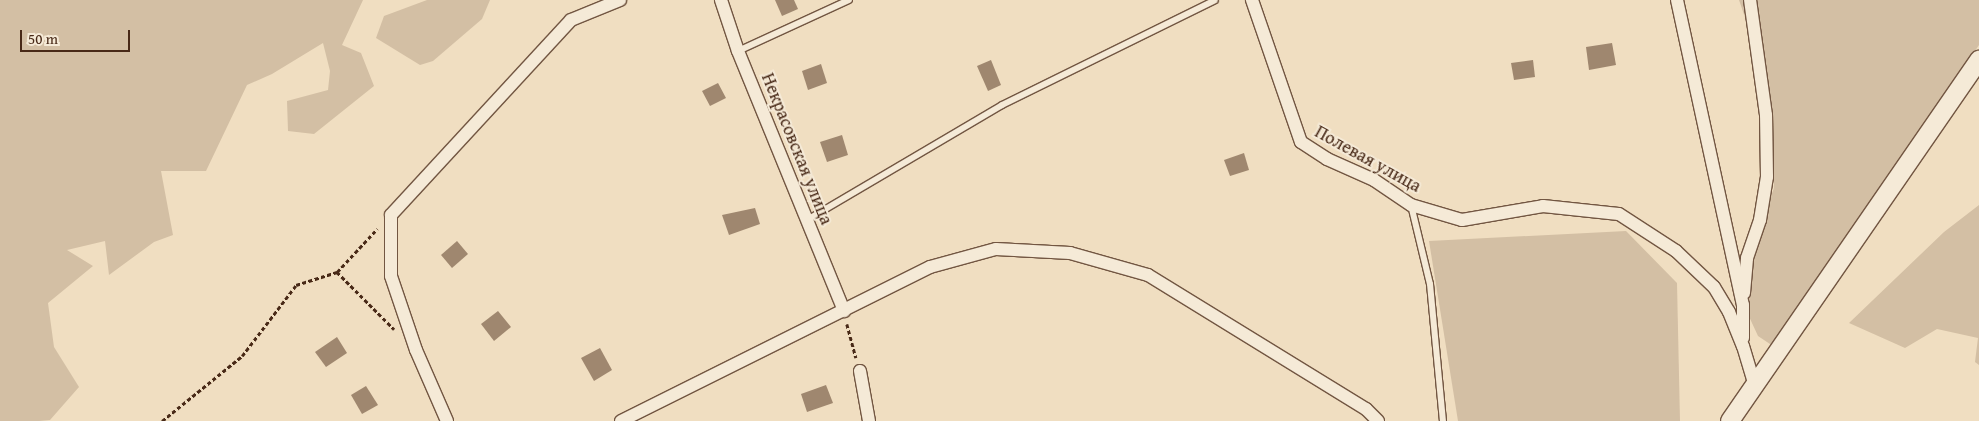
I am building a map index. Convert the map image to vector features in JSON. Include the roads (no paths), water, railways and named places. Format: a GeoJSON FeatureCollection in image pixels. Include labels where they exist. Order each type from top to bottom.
{"type":"FeatureCollection","features":[{"type":"Feature","properties":{"kind":"street"},"geometry":{"type":"LineString","coordinates":[[447,421],[416,350],[391,276],[391,214],[571,20],[620,0]]}},
{"type":"Feature","properties":{"kind":"street","name":"Некрасовская улица"},"geometry":{"type":"LineString","coordinates":[[721,0],[738,51],[844,311]]}},
{"type":"Feature","properties":{"kind":"street","name":"Полевая улица"},"geometry":{"type":"LineString","coordinates":[[1252,0],[1301,142],[1327,159],[1374,180],[1411,205],[1462,220],[1543,206],[1618,214],[1676,251],[1714,287],[1729,312],[1743,346],[1755,386]]}},
{"type":"Feature","properties":{"kind":"street","name":"Полевая улица"},"geometry":{"type":"LineString","coordinates":[[1677,0],[1743,305],[1743,346]]}},
{"type":"Feature","properties":{"kind":"street"},"geometry":{"type":"LineString","coordinates":[[1743,305],[1747,258],[1760,220],[1767,177],[1766,115],[1750,0]]}},
{"type":"Feature","properties":{"kind":"street"},"geometry":{"type":"LineString","coordinates":[[1730,421],[1979,60]]}},
{"type":"Feature","properties":{"kind":"street"},"geometry":{"type":"LineString","coordinates":[[621,421],[930,267],[996,249],[1070,253],[1148,275],[1366,408],[1378,421]]}},
{"type":"Feature","properties":{"kind":"street"},"geometry":{"type":"LineString","coordinates":[[860,371],[869,421]]}},
{"type":"Feature","properties":{"kind":"lane"},"geometry":{"type":"LineString","coordinates":[[738,51],[849,0]]}},
{"type":"Feature","properties":{"kind":"lane"},"geometry":{"type":"LineString","coordinates":[[806,220],[1002,105],[1215,0]]}},
{"type":"Feature","properties":{"kind":"lane"},"geometry":{"type":"LineString","coordinates":[[1411,205],[1430,284],[1443,421]]}}]}
